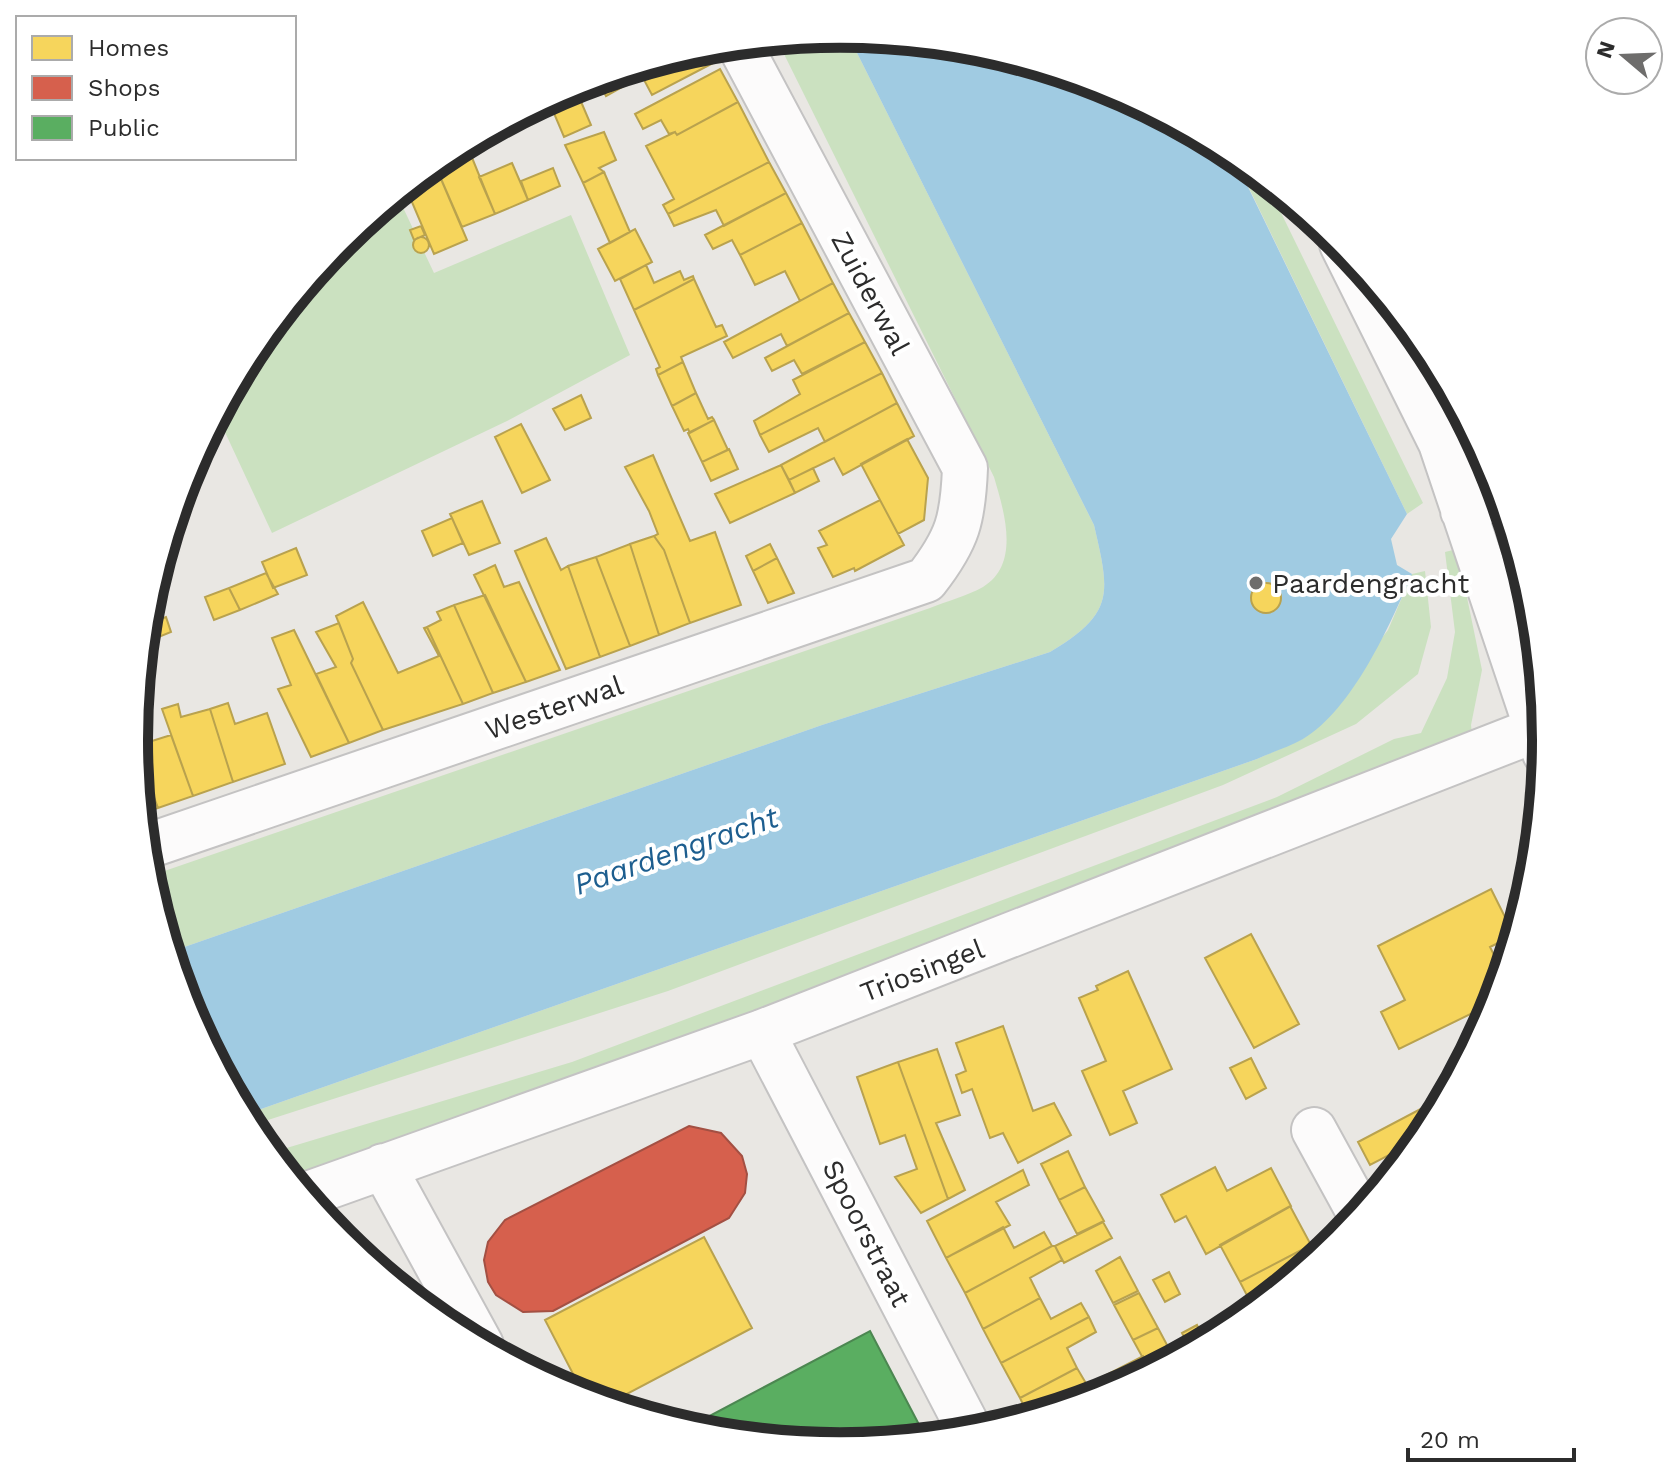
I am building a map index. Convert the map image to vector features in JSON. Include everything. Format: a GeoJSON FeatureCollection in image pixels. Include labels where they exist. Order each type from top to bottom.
{"type":"FeatureCollection","features":[{"type":"Feature","properties":{"kind":"street","name":"Zuiderwal"},"geometry":{"type":"LineString","coordinates":[[745,55],[965,468],[963,515],[950,549]]}},
{"type":"Feature","properties":{"kind":"street"},"geometry":{"type":"LineString","coordinates":[[1365,290],[1441,443],[1482,503],[1531,706]]}},
{"type":"Feature","properties":{"kind":"street","name":"Westerwal"},"geometry":{"type":"LineString","coordinates":[[156,843],[926,580],[950,549]]}},
{"type":"Feature","properties":{"kind":"street","name":"Triosingel"},"geometry":{"type":"LineString","coordinates":[[316,1191],[762,1032],[1532,745]]}},
{"type":"Feature","properties":{"kind":"street","name":"Spoorstraat"},"geometry":{"type":"LineString","coordinates":[[762,1032],[965,1421]]}},
{"type":"Feature","properties":{"kind":"street"},"geometry":{"type":"LineString","coordinates":[[1314,1130],[1354,1203]]}},
{"type":"Feature","properties":{"kind":"street"},"geometry":{"type":"LineString","coordinates":[[383,1166],[469,1323]]}},
{"type":"Feature","properties":{"kind":"green space"},"geometry":{"type":"Polygon","coordinates":[[[855,48],[1094,525],[1104,585],[1097,613],[1087,625],[1050,652],[822,725],[181,948],[161,872],[930,608],[983,587],[995,577],[1006,551],[1005,521],[994,477],[782,50],[855,48]]]}},
{"type":"Feature","properties":{"kind":"green space"},"geometry":{"type":"Polygon","coordinates":[[[1245,180],[1277,204],[1423,503],[1407,514],[1245,180]]]}},
{"type":"Feature","properties":{"kind":"green space"},"geometry":{"type":"Polygon","coordinates":[[[402,205],[434,273],[571,215],[630,355],[507,421],[272,533],[223,427],[291,319],[351,251],[402,205]]]}},
{"type":"Feature","properties":{"kind":"green space"},"geometry":{"type":"Polygon","coordinates":[[[1457,549],[1482,670],[1471,725],[1473,741],[1380,779],[304,1177],[283,1149],[572,1062],[1277,797],[1394,739],[1421,733],[1447,678],[1455,632],[1445,552],[1457,549]]]}},
{"type":"Feature","properties":{"kind":"green space"},"geometry":{"type":"Polygon","coordinates":[[[1425,571],[1431,627],[1418,674],[1356,724],[1223,785],[668,991],[263,1121],[257,1111],[1257,759],[1304,738],[1388,630],[1412,574],[1425,571]]]}},
{"type":"Feature","properties":{"kind":"water","name":"Paardengracht"},"geometry":{"type":"Polygon","coordinates":[[[855,48],[885,49],[975,61],[1062,85],[1146,119],[1244,179],[1407,514],[1391,539],[1397,565],[1412,574],[1368,664],[1338,708],[1321,725],[1298,742],[1257,759],[257,1111],[219,1046],[181,948],[822,725],[1050,652],[1087,625],[1097,613],[1102,600],[1103,568],[1094,525],[855,48]]]}},
{"type":"Feature","properties":{"kind":"building: Homes"},"geometry":{"type":"Polygon","coordinates":[[[716,59],[717,61],[652,95],[643,78],[716,59]]]}},
{"type":"Feature","properties":{"kind":"building: Homes"},"geometry":{"type":"Polygon","coordinates":[[[720,69],[738,102],[677,135],[675,132],[669,134],[661,120],[643,129],[635,114],[720,69]]]}},
{"type":"Feature","properties":{"kind":"building: Homes"},"geometry":{"type":"Polygon","coordinates":[[[635,80],[606,96],[603,90],[635,80]]]}},
{"type":"Feature","properties":{"kind":"building: Homes"},"geometry":{"type":"Polygon","coordinates":[[[580,99],[591,125],[564,137],[553,111],[580,99]]]}},
{"type":"Feature","properties":{"kind":"building: Homes"},"geometry":{"type":"Polygon","coordinates":[[[738,102],[769,162],[668,214],[663,205],[674,199],[646,146],[675,132],[677,135],[738,102]]]}},
{"type":"Feature","properties":{"kind":"building: Homes"},"geometry":{"type":"Polygon","coordinates":[[[604,132],[616,160],[599,168],[604,172],[583,183],[565,145],[604,132]]]}},
{"type":"Feature","properties":{"kind":"building: Homes"},"geometry":{"type":"Polygon","coordinates":[[[471,155],[495,214],[462,227],[440,176],[471,155]]]}},
{"type":"Feature","properties":{"kind":"building: Homes"},"geometry":{"type":"Polygon","coordinates":[[[769,162],[786,193],[724,226],[716,210],[674,226],[668,214],[769,162]]]}},
{"type":"Feature","properties":{"kind":"building: Homes"},"geometry":{"type":"Polygon","coordinates":[[[512,163],[528,200],[495,214],[479,177],[512,163]]]}},
{"type":"Feature","properties":{"kind":"building: Homes"},"geometry":{"type":"Polygon","coordinates":[[[553,168],[560,186],[528,200],[521,181],[553,168]]]}},
{"type":"Feature","properties":{"kind":"building: Homes"},"geometry":{"type":"Polygon","coordinates":[[[604,172],[630,232],[610,243],[583,183],[604,172]]]}},
{"type":"Feature","properties":{"kind":"building: Homes"},"geometry":{"type":"Polygon","coordinates":[[[440,176],[467,240],[434,254],[410,198],[440,176]]]}},
{"type":"Feature","properties":{"kind":"building: Homes"},"geometry":{"type":"Polygon","coordinates":[[[786,193],[802,223],[740,255],[732,240],[713,249],[705,235],[786,193]]]}},
{"type":"Feature","properties":{"kind":"building: Homes"},"geometry":{"type":"Polygon","coordinates":[[[802,223],[833,283],[800,301],[785,271],[755,285],[740,255],[802,223]]]}},
{"type":"Feature","properties":{"kind":"building: Homes"},"geometry":{"type":"Polygon","coordinates":[[[421,226],[425,235],[414,240],[410,230],[421,226]]]}},
{"type":"Feature","properties":{"kind":"building: Homes"},"geometry":{"type":"Polygon","coordinates":[[[635,229],[652,262],[615,281],[598,249],[635,229]]]}},
{"type":"Feature","properties":{"kind":"building: Homes"},"geometry":{"type":"Polygon","coordinates":[[[421,237],[427,239],[427,251],[421,253],[415,251],[413,245],[415,239],[421,237]]]}},
{"type":"Feature","properties":{"kind":"building: Homes"},"geometry":{"type":"Polygon","coordinates":[[[646,265],[654,283],[680,271],[684,280],[693,276],[694,279],[634,310],[620,279],[646,265]]]}},
{"type":"Feature","properties":{"kind":"building: Homes"},"geometry":{"type":"Polygon","coordinates":[[[694,279],[716,327],[722,325],[727,336],[681,357],[683,362],[658,375],[656,369],[660,367],[634,310],[694,279]]]}},
{"type":"Feature","properties":{"kind":"building: Homes"},"geometry":{"type":"Polygon","coordinates":[[[833,283],[849,313],[787,346],[781,334],[733,358],[724,342],[833,283]]]}},
{"type":"Feature","properties":{"kind":"building: Homes"},"geometry":{"type":"Polygon","coordinates":[[[849,313],[865,342],[802,374],[794,360],[772,371],[765,358],[849,313]]]}},
{"type":"Feature","properties":{"kind":"building: Homes"},"geometry":{"type":"Polygon","coordinates":[[[865,342],[882,373],[760,435],[754,421],[800,394],[793,380],[865,342]]]}},
{"type":"Feature","properties":{"kind":"building: Homes"},"geometry":{"type":"Polygon","coordinates":[[[683,362],[696,393],[672,406],[658,375],[683,362]]]}},
{"type":"Feature","properties":{"kind":"building: Homes"},"geometry":{"type":"Polygon","coordinates":[[[882,373],[897,403],[825,442],[818,428],[769,452],[760,435],[882,373]]]}},
{"type":"Feature","properties":{"kind":"building: Homes"},"geometry":{"type":"Polygon","coordinates":[[[696,393],[708,419],[712,417],[714,420],[690,433],[688,429],[684,431],[672,406],[696,393]]]}},
{"type":"Feature","properties":{"kind":"building: Homes"},"geometry":{"type":"Polygon","coordinates":[[[581,395],[591,418],[565,430],[553,409],[581,395]]]}},
{"type":"Feature","properties":{"kind":"building: Homes"},"geometry":{"type":"Polygon","coordinates":[[[897,403],[914,436],[843,475],[834,458],[789,480],[781,465],[897,403]]]}},
{"type":"Feature","properties":{"kind":"building: Homes"},"geometry":{"type":"Polygon","coordinates":[[[714,420],[728,450],[702,462],[688,433],[714,420]]]}},
{"type":"Feature","properties":{"kind":"building: Homes"},"geometry":{"type":"Polygon","coordinates":[[[521,424],[550,480],[522,493],[495,437],[521,424]]]}},
{"type":"Feature","properties":{"kind":"building: Homes"},"geometry":{"type":"Polygon","coordinates":[[[907,439],[928,478],[924,520],[898,534],[861,464],[907,439]]]}},
{"type":"Feature","properties":{"kind":"building: Homes"},"geometry":{"type":"Polygon","coordinates":[[[729,449],[738,469],[711,481],[702,462],[729,449]]]}},
{"type":"Feature","properties":{"kind":"building: Homes"},"geometry":{"type":"Polygon","coordinates":[[[653,455],[690,541],[715,532],[741,605],[690,623],[664,550],[654,536],[658,534],[649,511],[625,467],[653,455]]]}},
{"type":"Feature","properties":{"kind":"building: Homes"},"geometry":{"type":"Polygon","coordinates":[[[781,465],[795,493],[730,523],[715,494],[781,465]]]}},
{"type":"Feature","properties":{"kind":"building: Homes"},"geometry":{"type":"Polygon","coordinates":[[[813,468],[819,481],[795,493],[789,480],[813,468]]]}},
{"type":"Feature","properties":{"kind":"building: Homes"},"geometry":{"type":"Polygon","coordinates":[[[880,500],[904,545],[855,571],[854,568],[833,577],[818,548],[827,545],[819,531],[880,500]]]}},
{"type":"Feature","properties":{"kind":"building: Homes"},"geometry":{"type":"Polygon","coordinates":[[[482,501],[500,543],[469,555],[450,514],[482,501]]]}},
{"type":"Feature","properties":{"kind":"building: Homes"},"geometry":{"type":"Polygon","coordinates":[[[452,518],[463,543],[433,556],[422,531],[452,518]]]}},
{"type":"Feature","properties":{"kind":"building: Homes"},"geometry":{"type":"Polygon","coordinates":[[[654,536],[664,550],[690,623],[659,635],[630,544],[654,536]]]}},
{"type":"Feature","properties":{"kind":"building: Homes"},"geometry":{"type":"Polygon","coordinates":[[[546,538],[561,570],[568,566],[600,657],[566,669],[515,551],[546,538]]]}},
{"type":"Feature","properties":{"kind":"building: Homes"},"geometry":{"type":"Polygon","coordinates":[[[630,544],[659,635],[630,646],[596,557],[630,544]]]}},
{"type":"Feature","properties":{"kind":"building: Homes"},"geometry":{"type":"Polygon","coordinates":[[[770,544],[777,558],[753,571],[746,556],[770,544]]]}},
{"type":"Feature","properties":{"kind":"building: Homes"},"geometry":{"type":"Polygon","coordinates":[[[296,548],[307,575],[273,588],[262,562],[296,548]]]}},
{"type":"Feature","properties":{"kind":"building: Homes"},"geometry":{"type":"Polygon","coordinates":[[[596,557],[630,646],[600,657],[568,566],[596,557]]]}},
{"type":"Feature","properties":{"kind":"building: Homes"},"geometry":{"type":"Polygon","coordinates":[[[777,558],[794,593],[768,603],[753,571],[777,558]]]}},
{"type":"Feature","properties":{"kind":"building: Homes"},"geometry":{"type":"Polygon","coordinates":[[[495,565],[504,587],[519,582],[560,670],[526,682],[474,575],[495,565]]]}},
{"type":"Feature","properties":{"kind":"building: Homes"},"geometry":{"type":"Polygon","coordinates":[[[266,573],[278,594],[240,610],[229,588],[266,573]]]}},
{"type":"Feature","properties":{"kind":"building: Homes"},"geometry":{"type":"Polygon","coordinates":[[[1266,583],[1272,584],[1280,592],[1280,604],[1272,612],[1266,613],[1260,612],[1252,604],[1251,598],[1252,592],[1260,584],[1266,583]]]}},
{"type":"Feature","properties":{"kind":"building: Homes"},"geometry":{"type":"Polygon","coordinates":[[[229,588],[240,610],[214,620],[205,597],[229,588]]]}},
{"type":"Feature","properties":{"kind":"building: Homes"},"geometry":{"type":"Polygon","coordinates":[[[485,595],[526,682],[493,693],[454,605],[485,595]]]}},
{"type":"Feature","properties":{"kind":"building: Homes"},"geometry":{"type":"Polygon","coordinates":[[[363,602],[398,673],[439,656],[424,628],[427,627],[463,704],[383,730],[351,663],[353,659],[336,616],[363,602]]]}},
{"type":"Feature","properties":{"kind":"building: Homes"},"geometry":{"type":"Polygon","coordinates":[[[454,605],[493,693],[463,704],[427,627],[441,620],[437,612],[454,605]]]}},
{"type":"Feature","properties":{"kind":"building: Homes"},"geometry":{"type":"Polygon","coordinates":[[[166,617],[171,632],[156,638],[159,620],[166,617]]]}},
{"type":"Feature","properties":{"kind":"building: Homes"},"geometry":{"type":"Polygon","coordinates":[[[339,623],[353,659],[351,663],[383,730],[349,743],[316,674],[336,667],[316,632],[339,623]]]}},
{"type":"Feature","properties":{"kind":"building: Homes"},"geometry":{"type":"Polygon","coordinates":[[[294,630],[349,743],[311,757],[278,689],[291,685],[272,638],[294,630]]]}},
{"type":"Feature","properties":{"kind":"building: Homes"},"geometry":{"type":"Polygon","coordinates":[[[228,703],[235,724],[267,713],[285,764],[233,782],[210,709],[228,703]]]}},
{"type":"Feature","properties":{"kind":"building: Homes"},"geometry":{"type":"Polygon","coordinates":[[[178,704],[181,717],[210,709],[233,782],[193,796],[162,709],[178,704]]]}},
{"type":"Feature","properties":{"kind":"building: Homes"},"geometry":{"type":"Polygon","coordinates":[[[148,731],[152,741],[171,735],[193,796],[158,808],[149,784],[148,731]]]}},
{"type":"Feature","properties":{"kind":"building: Homes"},"geometry":{"type":"Polygon","coordinates":[[[149,784],[158,808],[152,810],[149,784]]]}},
{"type":"Feature","properties":{"kind":"building: Homes"},"geometry":{"type":"Polygon","coordinates":[[[1491,889],[1507,921],[1501,941],[1490,947],[1496,959],[1476,1011],[1399,1049],[1381,1012],[1405,1000],[1378,946],[1491,889]]]}},
{"type":"Feature","properties":{"kind":"building: Homes"},"geometry":{"type":"Polygon","coordinates":[[[1251,934],[1299,1024],[1254,1048],[1205,958],[1251,934]]]}},
{"type":"Feature","properties":{"kind":"building: Homes"},"geometry":{"type":"Polygon","coordinates":[[[1128,971],[1172,1069],[1123,1091],[1137,1123],[1110,1135],[1082,1071],[1106,1061],[1079,998],[1128,971]]]}},
{"type":"Feature","properties":{"kind":"building: Homes"},"geometry":{"type":"Polygon","coordinates":[[[1003,1026],[1033,1111],[1054,1103],[1071,1135],[1018,1163],[1003,1133],[990,1138],[972,1089],[962,1093],[956,1075],[966,1071],[956,1043],[1003,1026]]]}},
{"type":"Feature","properties":{"kind":"building: Homes"},"geometry":{"type":"Polygon","coordinates":[[[937,1049],[960,1115],[936,1123],[965,1190],[948,1199],[898,1062],[937,1049]]]}},
{"type":"Feature","properties":{"kind":"building: Homes"},"geometry":{"type":"Polygon","coordinates":[[[1251,1058],[1266,1088],[1246,1099],[1230,1068],[1251,1058]]]}},
{"type":"Feature","properties":{"kind":"building: Homes"},"geometry":{"type":"Polygon","coordinates":[[[898,1062],[948,1199],[921,1213],[895,1177],[917,1169],[905,1135],[880,1144],[857,1077],[898,1062]]]}},
{"type":"Feature","properties":{"kind":"building: Homes"},"geometry":{"type":"Polygon","coordinates":[[[1426,1106],[1395,1152],[1370,1165],[1358,1142],[1426,1106]]]}},
{"type":"Feature","properties":{"kind":"building: Homes"},"geometry":{"type":"Polygon","coordinates":[[[1068,1151],[1085,1187],[1059,1200],[1041,1164],[1068,1151]]]}},
{"type":"Feature","properties":{"kind":"building: Homes"},"geometry":{"type":"Polygon","coordinates":[[[1215,1167],[1227,1191],[1271,1168],[1291,1206],[1206,1254],[1186,1216],[1175,1222],[1161,1195],[1215,1167]]]}},
{"type":"Feature","properties":{"kind":"building: Homes"},"geometry":{"type":"Polygon","coordinates":[[[1023,1170],[1029,1185],[996,1202],[1010,1225],[946,1258],[927,1221],[1023,1170]]]}},
{"type":"Feature","properties":{"kind":"building: Homes"},"geometry":{"type":"Polygon","coordinates":[[[1085,1187],[1104,1221],[1077,1234],[1059,1200],[1085,1187]]]}},
{"type":"Feature","properties":{"kind":"building: Homes"},"geometry":{"type":"Polygon","coordinates":[[[1290,1206],[1311,1245],[1240,1282],[1220,1245],[1290,1206]]]}},
{"type":"Feature","properties":{"kind":"building: Homes"},"geometry":{"type":"Polygon","coordinates":[[[1103,1222],[1112,1238],[1064,1263],[1055,1246],[1103,1222]]]}},
{"type":"Feature","properties":{"kind":"building: Homes"},"geometry":{"type":"Polygon","coordinates":[[[1003,1227],[1014,1248],[1044,1232],[1052,1246],[965,1293],[946,1258],[1003,1227]]]}},
{"type":"Feature","properties":{"kind":"building: Homes"},"geometry":{"type":"Polygon","coordinates":[[[704,1237],[752,1328],[622,1396],[576,1379],[545,1320],[704,1237]]]}},
{"type":"Feature","properties":{"kind":"building: Homes"},"geometry":{"type":"Polygon","coordinates":[[[1311,1245],[1248,1298],[1240,1282],[1311,1245]]]}},
{"type":"Feature","properties":{"kind":"building: Homes"},"geometry":{"type":"Polygon","coordinates":[[[1055,1246],[1062,1260],[1030,1278],[1040,1298],[983,1329],[965,1293],[1055,1246]]]}},
{"type":"Feature","properties":{"kind":"building: Homes"},"geometry":{"type":"Polygon","coordinates":[[[1120,1257],[1138,1291],[1113,1303],[1096,1271],[1120,1257]]]}},
{"type":"Feature","properties":{"kind":"building: Homes"},"geometry":{"type":"Polygon","coordinates":[[[1169,1272],[1180,1294],[1165,1302],[1153,1280],[1169,1272]]]}},
{"type":"Feature","properties":{"kind":"building: Homes"},"geometry":{"type":"Polygon","coordinates":[[[1139,1293],[1158,1328],[1133,1340],[1114,1305],[1139,1293]]]}},
{"type":"Feature","properties":{"kind":"building: Homes"},"geometry":{"type":"Polygon","coordinates":[[[1040,1298],[1051,1319],[1081,1303],[1089,1317],[1001,1363],[983,1329],[1040,1298]]]}},
{"type":"Feature","properties":{"kind":"building: Homes"},"geometry":{"type":"Polygon","coordinates":[[[1089,1317],[1096,1332],[1067,1348],[1077,1368],[1020,1398],[1001,1363],[1089,1317]]]}},
{"type":"Feature","properties":{"kind":"building: Homes"},"geometry":{"type":"Polygon","coordinates":[[[1197,1325],[1200,1330],[1185,1339],[1182,1333],[1197,1325]]]}},
{"type":"Feature","properties":{"kind":"building: Homes"},"geometry":{"type":"Polygon","coordinates":[[[1158,1328],[1169,1348],[1145,1362],[1133,1340],[1158,1328]]]}},
{"type":"Feature","properties":{"kind":"building: Homes"},"geometry":{"type":"Polygon","coordinates":[[[1143,1356],[1145,1361],[1105,1379],[1024,1406],[1020,1398],[1077,1368],[1087,1385],[1143,1356]]]}},
{"type":"Feature","properties":{"kind":"building: Shops"},"geometry":{"type":"Polygon","coordinates":[[[689,1126],[721,1133],[742,1156],[747,1174],[745,1193],[729,1218],[553,1311],[523,1312],[496,1295],[488,1282],[484,1260],[488,1242],[505,1220],[689,1126]]]}},
{"type":"Feature","properties":{"kind":"building: Public"},"geometry":{"type":"Polygon","coordinates":[[[870,1331],[920,1427],[885,1431],[795,1431],[704,1419],[870,1331]]]}},
{"type":"Feature","properties":{"kind":"place","name":"Paardengracht"},"geometry":{"type":"Point","coordinates":[1256,583]}}]}
